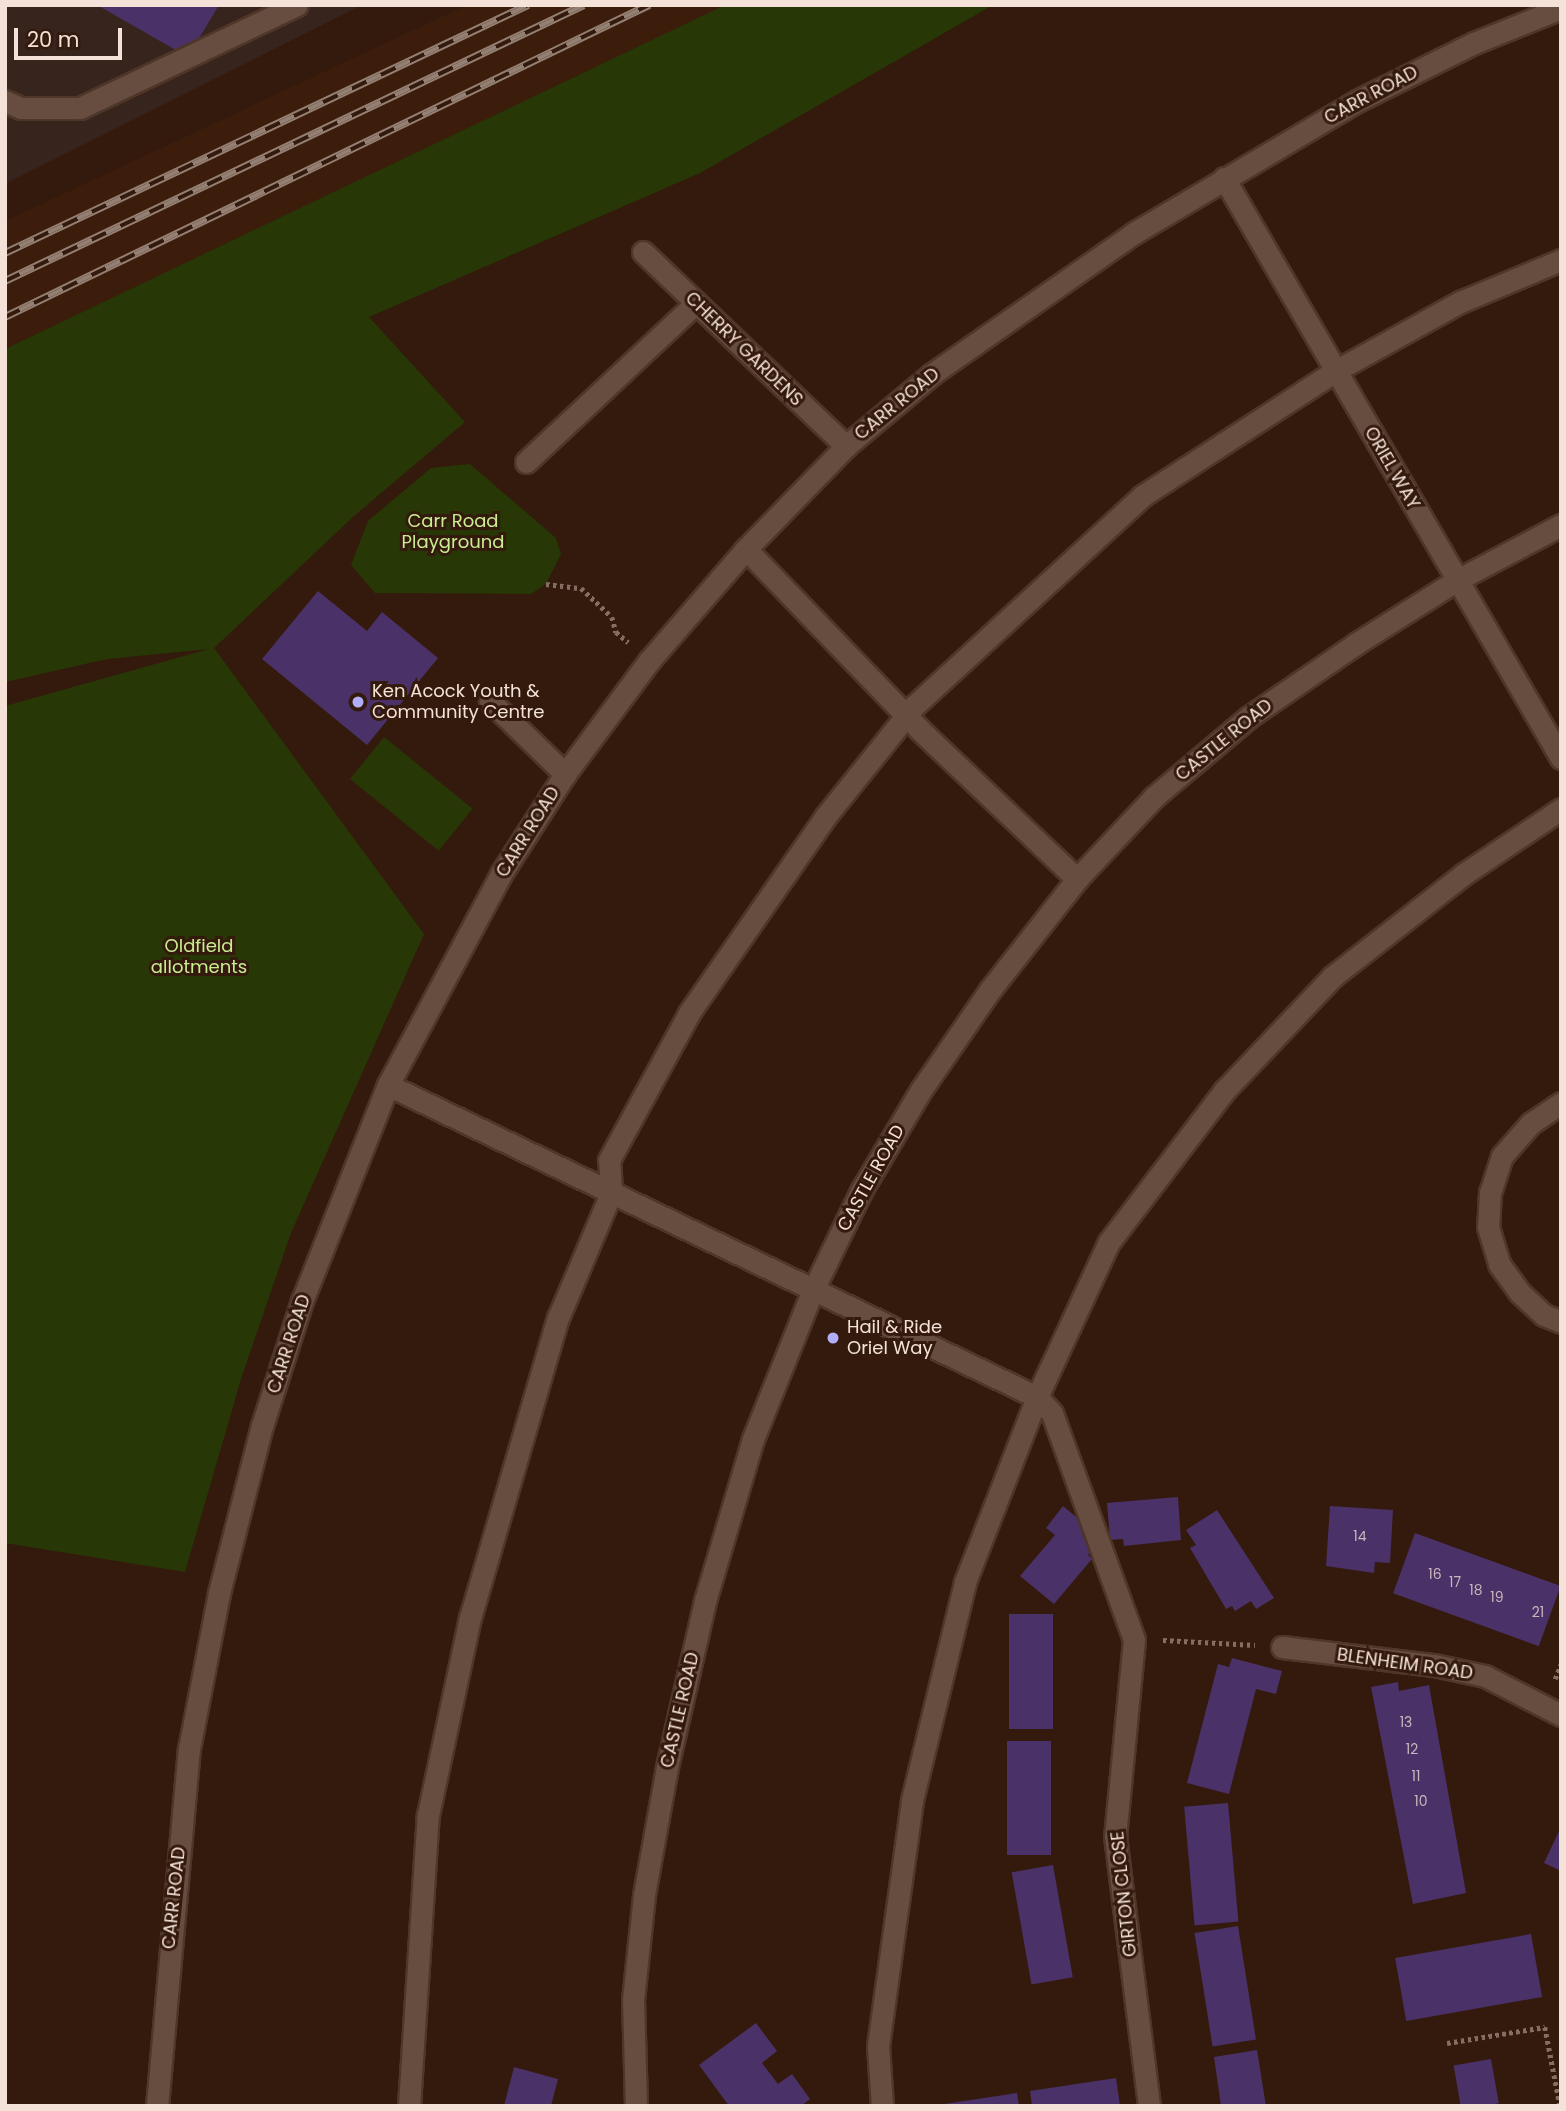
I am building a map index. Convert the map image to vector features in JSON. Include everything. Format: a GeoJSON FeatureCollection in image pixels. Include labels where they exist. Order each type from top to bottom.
{"type":"FeatureCollection","features":[{"type":"Feature","properties":{"kind":"street"},"geometry":{"type":"LineString","coordinates":[[5,101],[21,108],[80,108],[297,5]]}},
{"type":"Feature","properties":{"kind":"street","name":"CARR ROAD"},"geometry":{"type":"LineString","coordinates":[[157,2106],[189,1749],[219,1593],[262,1426],[302,1301],[388,1085],[501,874],[565,774],[649,662],[746,550],[846,446],[932,374],[1027,305],[1224,178],[1357,101],[1474,43],[1561,8]]}},
{"type":"Feature","properties":{"kind":"street","name":"ORIEL WAY"},"geometry":{"type":"LineString","coordinates":[[1224,178],[1561,758]]}},
{"type":"Feature","properties":{"kind":"street","name":"CHERRY GARDENS"},"geometry":{"type":"LineString","coordinates":[[643,252],[846,446]]}},
{"type":"Feature","properties":{"kind":"street"},"geometry":{"type":"LineString","coordinates":[[410,2106],[428,1815],[470,1618],[558,1318],[611,1193],[609,1160],[689,1013],[817,828],[906,717],[983,639],[1142,496],[1335,371],[1460,302],[1561,260]]}},
{"type":"Feature","properties":{"kind":"street"},"geometry":{"type":"LineString","coordinates":[[526,462],[696,303]]}},
{"type":"Feature","properties":{"kind":"street","name":"CASTLE ROAD"},"geometry":{"type":"LineString","coordinates":[[636,2106],[634,2000],[645,1895],[667,1767],[705,1601],[753,1439],[813,1290],[861,1191],[921,1090],[1077,879],[1154,797],[1249,717],[1457,580],[1561,525]]}},
{"type":"Feature","properties":{"kind":"street"},"geometry":{"type":"LineString","coordinates":[[746,550],[906,717],[1077,879]]}},
{"type":"Feature","properties":{"kind":"street"},"geometry":{"type":"LineString","coordinates":[[490,701],[565,774]]}},
{"type":"Feature","properties":{"kind":"street"},"geometry":{"type":"LineString","coordinates":[[882,2106],[878,2046],[912,1800],[965,1582],[1037,1397],[1109,1242],[1224,1091],[1332,976],[1464,874],[1561,809]]}},
{"type":"Feature","properties":{"kind":"street"},"geometry":{"type":"LineString","coordinates":[[388,1085],[1037,1397],[1052,1413],[1134,1640]]}},
{"type":"Feature","properties":{"kind":"street"},"geometry":{"type":"LineString","coordinates":[[1561,1103],[1531,1123],[1502,1156],[1490,1192],[1488,1227],[1499,1264],[1519,1292],[1544,1315],[1561,1322]]}},
{"type":"Feature","properties":{"kind":"street","name":"GIRTON CLOSE"},"geometry":{"type":"LineString","coordinates":[[1134,1640],[1115,1836],[1149,2106]]}},
{"type":"Feature","properties":{"kind":"street","name":"BLENHEIM ROAD"},"geometry":{"type":"LineString","coordinates":[[1282,1647],[1433,1665],[1485,1676],[1561,1715]]}},
{"type":"Feature","properties":{"kind":"path"},"geometry":{"type":"LineString","coordinates":[[546,584],[581,588],[612,617],[616,632],[649,662]]}},
{"type":"Feature","properties":{"kind":"path"},"geometry":{"type":"LineString","coordinates":[[1134,1640],[1282,1647]]}},
{"type":"Feature","properties":{"kind":"path"},"geometry":{"type":"LineString","coordinates":[[1447,2043],[1545,2027],[1560,2106]]}},
{"type":"Feature","properties":{"kind":"shaded area"},"geometry":{"type":"Polygon","coordinates":[[[5,5],[362,5],[5,184],[5,5]]]}},
{"type":"Feature","properties":{"kind":"shaded area"},"geometry":{"type":"Polygon","coordinates":[[[467,5],[725,5],[5,349],[5,221],[467,5]]]}},
{"type":"Feature","properties":{"kind":"green space","name":"Oldfield allotments"},"geometry":{"type":"Polygon","coordinates":[[[725,5],[993,5],[700,173],[369,317],[465,422],[354,516],[214,648],[424,934],[291,1233],[241,1379],[185,1572],[5,1543],[5,706],[209,649],[107,659],[5,682],[5,349],[725,5]]]}},
{"type":"Feature","properties":{"kind":"green space","name":"Carr Road Playground"},"geometry":{"type":"Polygon","coordinates":[[[470,464],[556,538],[561,554],[546,584],[531,594],[375,593],[351,565],[368,521],[431,468],[470,464]]]}},
{"type":"Feature","properties":{"kind":"green space"},"geometry":{"type":"Polygon","coordinates":[[[384,737],[473,809],[439,851],[350,779],[384,737]]]}},
{"type":"Feature","properties":{"kind":"building"},"geometry":{"type":"Polygon","coordinates":[[[97,5],[219,5],[188,57],[97,5]]]}},
{"type":"Feature","properties":{"kind":"building","name":"Ken Acock Youth & Community Centre"},"geometry":{"type":"Polygon","coordinates":[[[318,591],[367,631],[382,612],[438,658],[367,745],[262,659],[318,591]]]}},
{"type":"Feature","properties":{"kind":"building"},"geometry":{"type":"Polygon","coordinates":[[[1178,1497],[1181,1540],[1124,1546],[1123,1539],[1110,1540],[1107,1503],[1178,1497]]]}},
{"type":"Feature","properties":{"kind":"building"},"geometry":{"type":"Polygon","coordinates":[[[1063,1506],[1087,1526],[1095,1548],[1088,1555],[1092,1559],[1054,1604],[1020,1576],[1055,1535],[1046,1528],[1063,1506]]]}},
{"type":"Feature","properties":{"kind":"building"},"geometry":{"type":"Polygon","coordinates":[[[1330,1506],[1393,1510],[1390,1563],[1375,1562],[1374,1573],[1326,1566],[1330,1506]]]}},
{"type":"Feature","properties":{"kind":"building"},"geometry":{"type":"Polygon","coordinates":[[[1217,1510],[1274,1598],[1256,1609],[1251,1601],[1235,1611],[1232,1606],[1226,1609],[1190,1548],[1196,1545],[1186,1530],[1217,1510]]]}},
{"type":"Feature","properties":{"kind":"building"},"geometry":{"type":"Polygon","coordinates":[[[1415,1533],[1561,1586],[1539,1646],[1393,1593],[1415,1533]]]}},
{"type":"Feature","properties":{"kind":"building"},"geometry":{"type":"Polygon","coordinates":[[[1009,1614],[1053,1614],[1053,1729],[1009,1729],[1009,1614]]]}},
{"type":"Feature","properties":{"kind":"building"},"geometry":{"type":"Polygon","coordinates":[[[1232,1658],[1282,1671],[1276,1694],[1256,1689],[1229,1794],[1187,1783],[1218,1664],[1229,1667],[1232,1658]]]}},
{"type":"Feature","properties":{"kind":"building"},"geometry":{"type":"Polygon","coordinates":[[[1398,1682],[1399,1691],[1429,1685],[1466,1893],[1413,1904],[1371,1687],[1398,1682]]]}},
{"type":"Feature","properties":{"kind":"building"},"geometry":{"type":"Polygon","coordinates":[[[1007,1741],[1051,1741],[1051,1855],[1007,1855],[1007,1741]]]}},
{"type":"Feature","properties":{"kind":"building"},"geometry":{"type":"Polygon","coordinates":[[[1228,1803],[1238,1922],[1195,1925],[1184,1807],[1228,1803]]]}},
{"type":"Feature","properties":{"kind":"building"},"geometry":{"type":"Polygon","coordinates":[[[1561,1827],[1561,1871],[1544,1863],[1561,1827]]]}},
{"type":"Feature","properties":{"kind":"building"},"geometry":{"type":"Polygon","coordinates":[[[1053,1865],[1073,1977],[1031,1985],[1012,1872],[1053,1865]]]}},
{"type":"Feature","properties":{"kind":"building"},"geometry":{"type":"Polygon","coordinates":[[[1238,1926],[1256,2040],[1213,2046],[1195,1933],[1238,1926]]]}},
{"type":"Feature","properties":{"kind":"building"},"geometry":{"type":"Polygon","coordinates":[[[1531,1934],[1542,1997],[1406,2021],[1395,1958],[1531,1934]]]}},
{"type":"Feature","properties":{"kind":"building"},"geometry":{"type":"Polygon","coordinates":[[[756,2023],[777,2051],[762,2063],[778,2084],[792,2074],[810,2099],[801,2106],[729,2106],[699,2065],[756,2023]]]}},
{"type":"Feature","properties":{"kind":"building"},"geometry":{"type":"Polygon","coordinates":[[[1257,2050],[1266,2106],[1221,2106],[1214,2057],[1257,2050]]]}},
{"type":"Feature","properties":{"kind":"building"},"geometry":{"type":"Polygon","coordinates":[[[1491,2059],[1499,2103],[1461,2106],[1454,2066],[1491,2059]]]}},
{"type":"Feature","properties":{"kind":"building"},"geometry":{"type":"Polygon","coordinates":[[[514,2067],[558,2079],[551,2106],[504,2106],[514,2067]]]}},
{"type":"Feature","properties":{"kind":"building"},"geometry":{"type":"Polygon","coordinates":[[[1116,2078],[1120,2106],[1032,2106],[1030,2091],[1116,2078]]]}},
{"type":"Feature","properties":{"kind":"building"},"geometry":{"type":"Polygon","coordinates":[[[1017,2093],[1019,2106],[944,2106],[944,2104],[1017,2093]]]}},
{"type":"Feature","properties":{"kind":"railway"},"geometry":{"type":"LineString","coordinates":[[5,253],[528,5]]}},
{"type":"Feature","properties":{"kind":"railway"},"geometry":{"type":"LineString","coordinates":[[5,281],[584,5]]}},
{"type":"Feature","properties":{"kind":"railway"},"geometry":{"type":"LineString","coordinates":[[5,317],[649,5]]}},
{"type":"Feature","properties":{"kind":"place","name":"Ken Acock Youth & Community Centre"},"geometry":{"type":"Point","coordinates":[358,702]}},
{"type":"Feature","properties":{"kind":"place","name":"Hail & Ride Oriel Way"},"geometry":{"type":"Point","coordinates":[833,1338]}}]}
